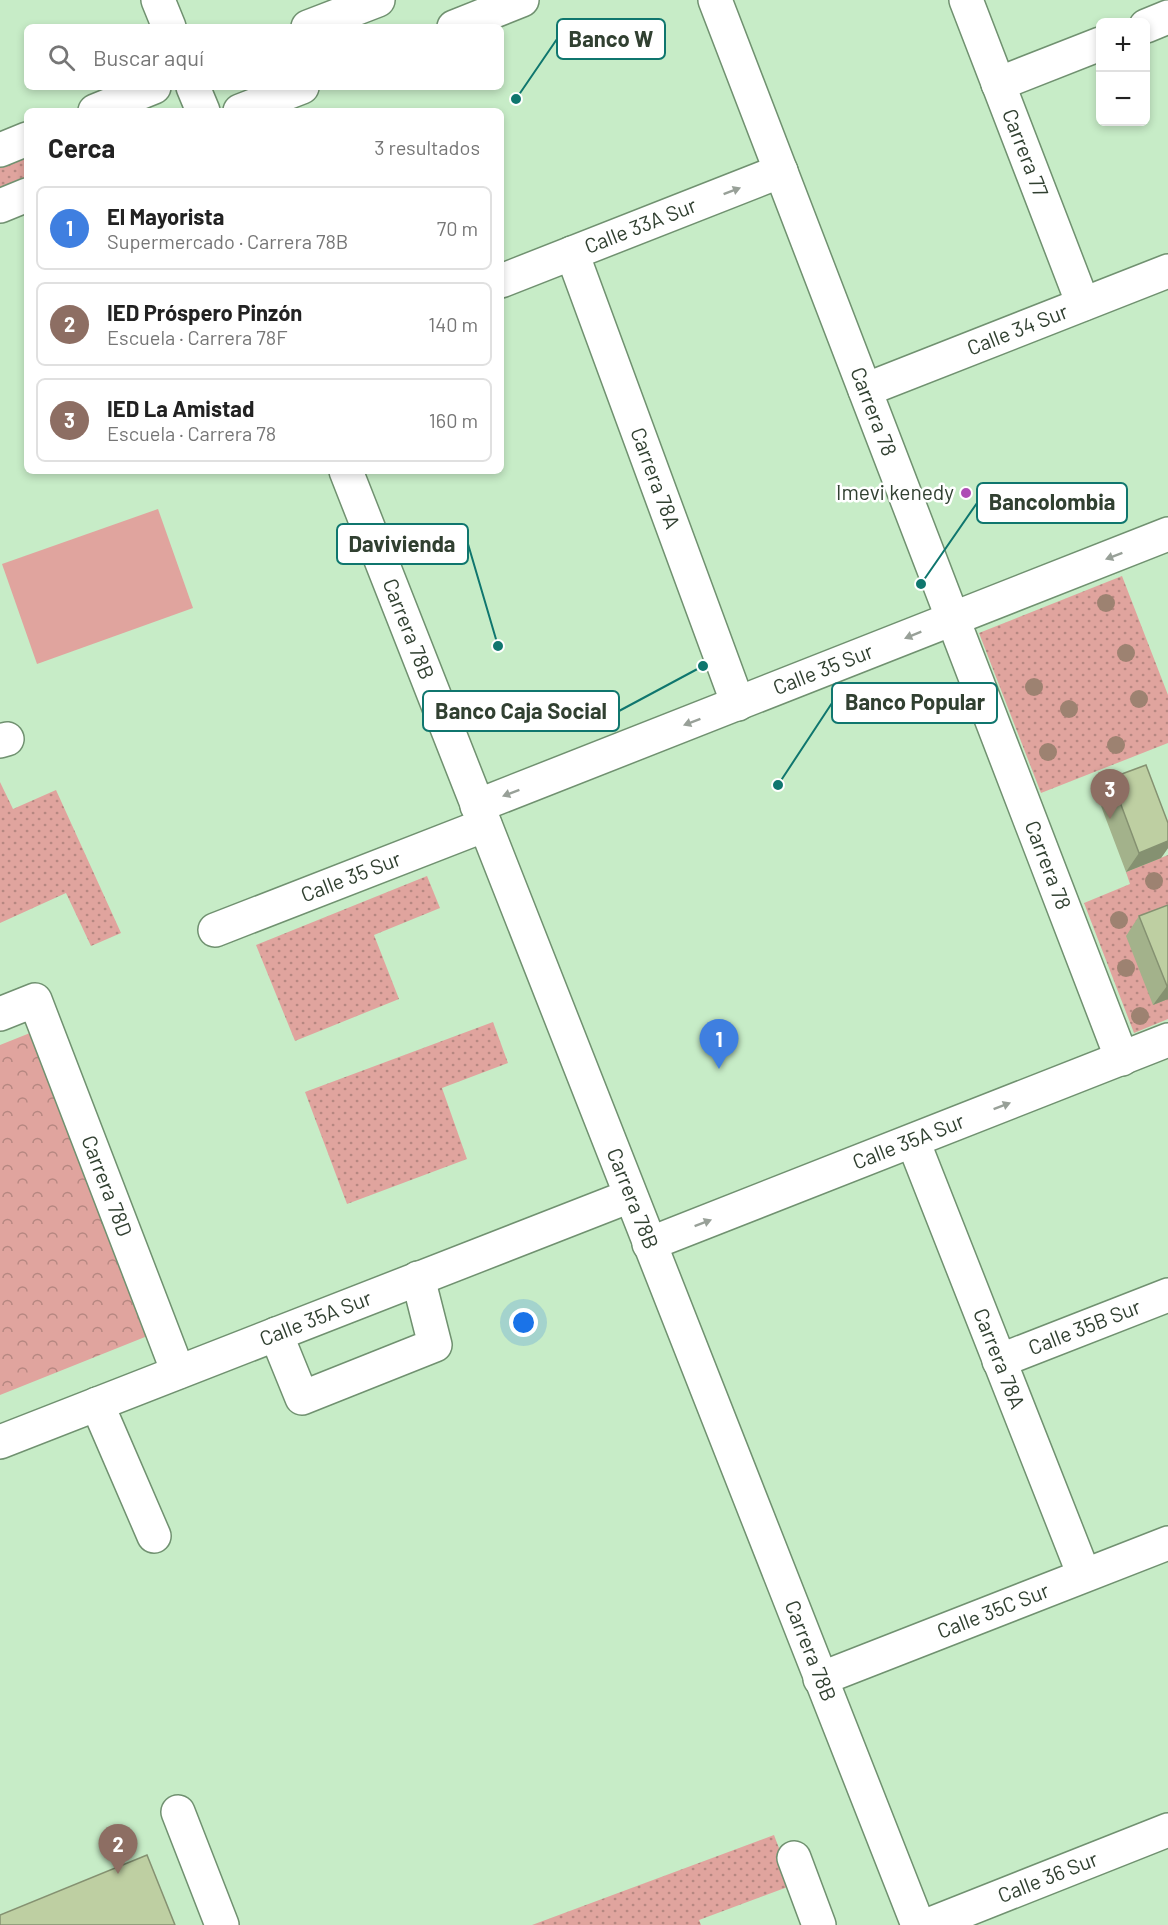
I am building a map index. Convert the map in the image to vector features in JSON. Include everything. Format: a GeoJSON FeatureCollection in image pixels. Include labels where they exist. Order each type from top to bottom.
{"type":"FeatureCollection","features":[{"type":"Feature","properties":{"kind":"street"},"geometry":{"type":"LineString","coordinates":[[158,0],[168,24]]}},
{"type":"Feature","properties":{"kind":"street"},"geometry":{"type":"LineString","coordinates":[[316,24],[378,0]]}},
{"type":"Feature","properties":{"kind":"street"},"geometry":{"type":"LineString","coordinates":[[462,24],[522,0]]}},
{"type":"Feature","properties":{"kind":"street","name":"Carrera 78"},"geometry":{"type":"LineString","coordinates":[[716,0],[1122,1059]]}},
{"type":"Feature","properties":{"kind":"street","name":"Carrera 77"},"geometry":{"type":"LineString","coordinates":[[966,0],[1083,304]]}},
{"type":"Feature","properties":{"kind":"street"},"geometry":{"type":"LineString","coordinates":[[1150,24],[1168,17]]}},
{"type":"Feature","properties":{"kind":"street"},"geometry":{"type":"LineString","coordinates":[[998,84],[1096,46]]}},
{"type":"Feature","properties":{"kind":"street"},"geometry":{"type":"LineString","coordinates":[[102,108],[147,90]]}},
{"type":"Feature","properties":{"kind":"street"},"geometry":{"type":"LineString","coordinates":[[194,90],[201,108]]}},
{"type":"Feature","properties":{"kind":"street"},"geometry":{"type":"LineString","coordinates":[[248,108],[294,90]]}},
{"type":"Feature","properties":{"kind":"street"},"geometry":{"type":"LineString","coordinates":[[0,150],[24,140]]}},
{"type":"Feature","properties":{"kind":"street","name":"Calle 33A Sur"},"geometry":{"type":"LineString","coordinates":[[504,280],[781,171]]}},
{"type":"Feature","properties":{"kind":"street"},"geometry":{"type":"LineString","coordinates":[[0,206],[24,196]]}},
{"type":"Feature","properties":{"kind":"street","name":"Carrera 78A"},"geometry":{"type":"LineString","coordinates":[[572,253],[738,704]]}},
{"type":"Feature","properties":{"kind":"street","name":"Calle 34 Sur"},"geometry":{"type":"LineString","coordinates":[[865,390],[1168,271]]}},
{"type":"Feature","properties":{"kind":"street","name":"Carrera 78B"},"geometry":{"type":"LineString","coordinates":[[347,474],[918,1925]]}},
{"type":"Feature","properties":{"kind":"street","name":"Calle 35 Sur"},"geometry":{"type":"LineString","coordinates":[[215,930],[738,704],[1168,534]]}},
{"type":"Feature","properties":{"kind":"street","name":"Carrera 78D"},"geometry":{"type":"LineString","coordinates":[[0,1014],[35,1000],[178,1372]]}},
{"type":"Feature","properties":{"kind":"street","name":"Calle 35A Sur"},"geometry":{"type":"LineString","coordinates":[[649,1244],[1168,1040]]}},
{"type":"Feature","properties":{"kind":"street","name":"Carrera 78A"},"geometry":{"type":"LineString","coordinates":[[913,1141],[1084,1575]]}},
{"type":"Feature","properties":{"kind":"street","name":"Calle 35A Sur"},"geometry":{"type":"LineString","coordinates":[[0,1442],[630,1196]]}},
{"type":"Feature","properties":{"kind":"street"},"geometry":{"type":"LineString","coordinates":[[276,1334],[302,1398],[435,1346],[418,1278]]}},
{"type":"Feature","properties":{"kind":"street","name":"Calle 35B Sur"},"geometry":{"type":"LineString","coordinates":[[999,1361],[1168,1295]]}},
{"type":"Feature","properties":{"kind":"street"},"geometry":{"type":"LineString","coordinates":[[98,1404],[154,1536]]}},
{"type":"Feature","properties":{"kind":"street","name":"Calle 35C Sur"},"geometry":{"type":"LineString","coordinates":[[820,1679],[1168,1543]]}},
{"type":"Feature","properties":{"kind":"street"},"geometry":{"type":"LineString","coordinates":[[178,1812],[222,1925]]}},
{"type":"Feature","properties":{"kind":"street","name":"Calle 36 Sur"},"geometry":{"type":"LineString","coordinates":[[928,1925],[1167,1833]]}},
{"type":"Feature","properties":{"kind":"street"},"geometry":{"type":"LineString","coordinates":[[794,1858],[819,1925]]}},
{"type":"Feature","properties":{"kind":"green space"},"geometry":{"type":"Polygon","coordinates":[[[24,155],[24,180],[0,189],[0,165],[24,155]]]}},
{"type":"Feature","properties":{"kind":"green space"},"geometry":{"type":"Polygon","coordinates":[[[158,509],[193,608],[37,664],[2,564],[158,509]]]}},
{"type":"Feature","properties":{"kind":"green space"},"geometry":{"type":"Polygon","coordinates":[[[1122,576],[1168,695],[1168,743],[1041,793],[979,633],[1122,576]]]}},
{"type":"Feature","properties":{"kind":"green space"},"geometry":{"type":"Polygon","coordinates":[[[0,782],[13,809],[56,790],[121,933],[91,946],[66,893],[0,923],[0,782]]]}},
{"type":"Feature","properties":{"kind":"green space"},"geometry":{"type":"Polygon","coordinates":[[[1168,855],[1168,1019],[1134,1033],[1084,903],[1130,884],[1126,872],[1168,855]]]}},
{"type":"Feature","properties":{"kind":"green space"},"geometry":{"type":"Polygon","coordinates":[[[427,876],[440,908],[374,935],[399,999],[295,1041],[256,945],[427,876]]]}},
{"type":"Feature","properties":{"kind":"green space"},"geometry":{"type":"Polygon","coordinates":[[[493,1022],[508,1063],[442,1088],[467,1159],[347,1204],[305,1092],[493,1022]]]}},
{"type":"Feature","properties":{"kind":"green space"},"geometry":{"type":"Polygon","coordinates":[[[30,1033],[150,1335],[0,1395],[0,1045],[30,1033]]]}},
{"type":"Feature","properties":{"kind":"green space"},"geometry":{"type":"Polygon","coordinates":[[[774,1835],[793,1885],[699,1920],[701,1925],[532,1925],[774,1835]]]}},
{"type":"Feature","properties":{"kind":"building"},"geometry":{"type":"Polygon","coordinates":[[[1146,765],[1168,823],[1168,841],[1139,853],[1111,778],[1146,765]]]}},
{"type":"Feature","properties":{"kind":"building"},"geometry":{"type":"Polygon","coordinates":[[[1168,905],[1168,985],[1167,986],[1139,916],[1168,905]]]}},
{"type":"Feature","properties":{"kind":"building"},"geometry":{"type":"Polygon","coordinates":[[[147,1855],[175,1925],[0,1925],[0,1915],[147,1855]]]}},
{"type":"Feature","properties":{"kind":"place","name":"Banco W"},"geometry":{"type":"Point","coordinates":[516,99]}},
{"type":"Feature","properties":{"kind":"place","name":"Imevi kenedy"},"geometry":{"type":"Point","coordinates":[966,493]}},
{"type":"Feature","properties":{"kind":"place","name":"Bancolombia"},"geometry":{"type":"Point","coordinates":[921,584]}},
{"type":"Feature","properties":{"kind":"place","name":"Davivienda"},"geometry":{"type":"Point","coordinates":[498,646]}},
{"type":"Feature","properties":{"kind":"place","name":"Banco Caja Social"},"geometry":{"type":"Point","coordinates":[703,666]}},
{"type":"Feature","properties":{"kind":"place","name":"Banco Popular"},"geometry":{"type":"Point","coordinates":[778,785]}},
{"type":"Feature","properties":{"kind":"place","name":"IED La Amistad"},"geometry":{"type":"Point","coordinates":[1110,819]}},
{"type":"Feature","properties":{"kind":"place","name":"El Mayorista"},"geometry":{"type":"Point","coordinates":[719,1069]}},
{"type":"Feature","properties":{"kind":"place","name":"IED Próspero Pinzón"},"geometry":{"type":"Point","coordinates":[118,1874]}}]}
